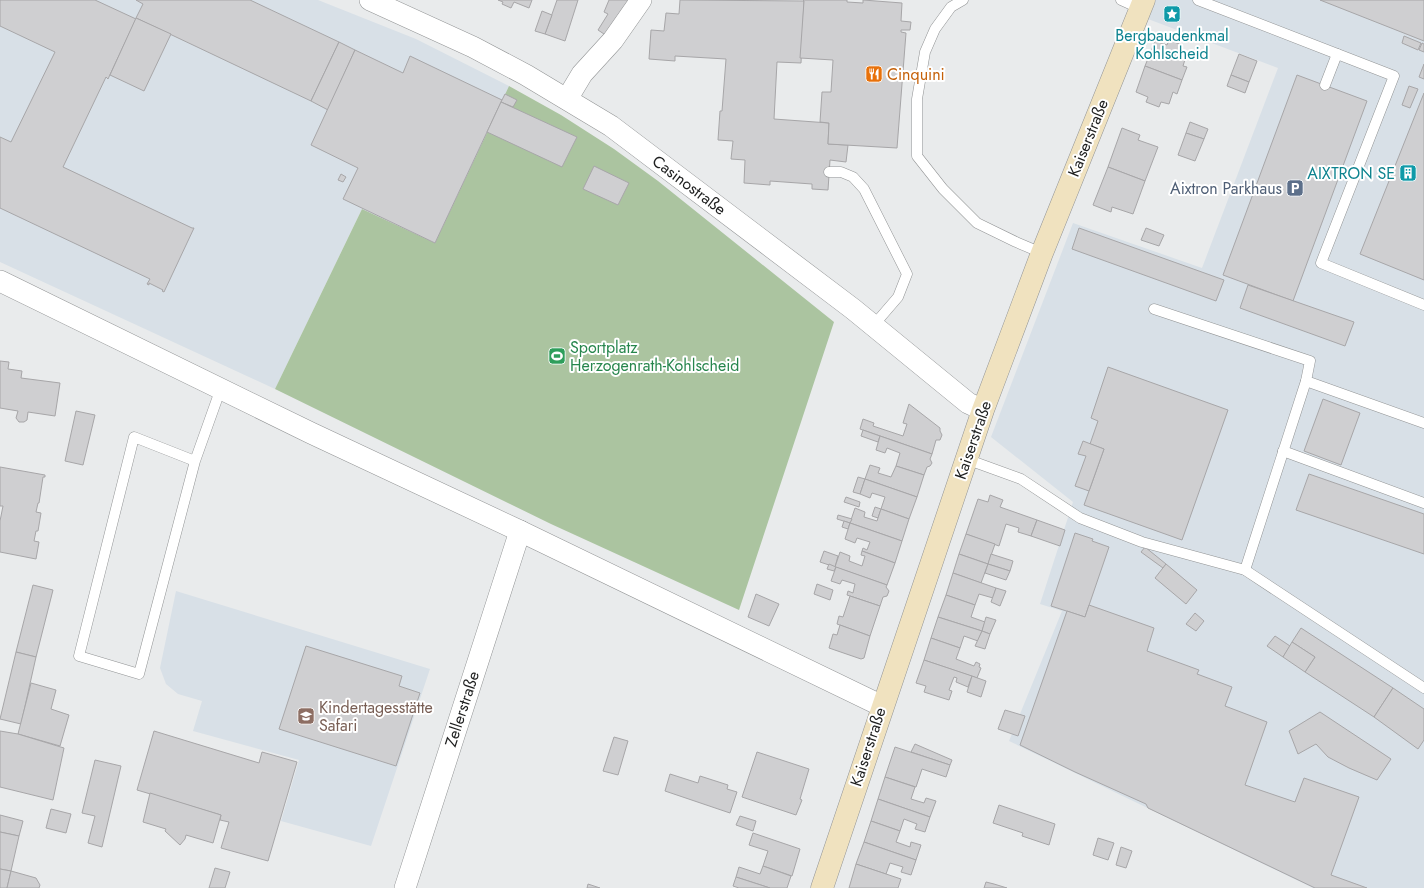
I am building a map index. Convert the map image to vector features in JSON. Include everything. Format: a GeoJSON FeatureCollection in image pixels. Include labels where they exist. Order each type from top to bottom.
{"type":"FeatureCollection","features":[{"type":"Feature","properties":{"kind":"street","name":"Casinostraße"},"geometry":{"type":"LineString","coordinates":[[370,0],[473,47],[526,75],[611,126],[873,326],[968,403],[983,410]]}},
{"type":"Feature","properties":{"kind":"street"},"geometry":{"type":"LineString","coordinates":[[567,99],[582,74],[613,40],[641,0]]}},
{"type":"Feature","properties":{"kind":"street","name":"Kaiserstraße"},"geometry":{"type":"LineString","coordinates":[[822,888],[882,706],[983,410],[1042,253],[1143,4]]}},
{"type":"Feature","properties":{"kind":"street"},"geometry":{"type":"LineString","coordinates":[[0,281],[311,433],[520,531],[882,706]]}},
{"type":"Feature","properties":{"kind":"street","name":"Zellerstraße"},"geometry":{"type":"LineString","coordinates":[[405,888],[520,531]]}},
{"type":"Feature","properties":{"kind":"lane"},"geometry":{"type":"LineString","coordinates":[[963,0],[951,7],[936,29],[925,52],[917,99],[917,156],[943,189],[977,223],[1042,253]]}},
{"type":"Feature","properties":{"kind":"lane"},"geometry":{"type":"LineString","coordinates":[[1121,0],[1143,4]]}},
{"type":"Feature","properties":{"kind":"lane"},"geometry":{"type":"LineString","coordinates":[[1198,0],[1210,2],[1394,76],[1321,263],[1424,305]]}},
{"type":"Feature","properties":{"kind":"lane"},"geometry":{"type":"LineString","coordinates":[[1325,85],[1337,54]]}},
{"type":"Feature","properties":{"kind":"lane"},"geometry":{"type":"LineString","coordinates":[[829,172],[841,172],[853,177],[864,189],[907,274],[898,297],[873,326]]}},
{"type":"Feature","properties":{"kind":"lane"},"geometry":{"type":"LineString","coordinates":[[1154,308],[1310,361],[1306,380],[1245,570]]}},
{"type":"Feature","properties":{"kind":"lane"},"geometry":{"type":"LineString","coordinates":[[1306,380],[1424,423]]}},
{"type":"Feature","properties":{"kind":"lane"},"geometry":{"type":"LineString","coordinates":[[196,461],[134,437],[79,656],[139,674],[196,461],[221,388]]}},
{"type":"Feature","properties":{"kind":"lane"},"geometry":{"type":"LineString","coordinates":[[1283,451],[1424,503]]}},
{"type":"Feature","properties":{"kind":"lane"},"geometry":{"type":"LineString","coordinates":[[966,459],[1021,479],[1080,518],[1142,542],[1245,570],[1424,688]]}},
{"type":"Feature","properties":{"kind":"shaded area"},"geometry":{"type":"Polygon","coordinates":[[[0,0],[318,0],[416,39],[509,86],[435,243],[362,209],[275,389],[0,262],[0,0]]]}},
{"type":"Feature","properties":{"kind":"shaded area"},"geometry":{"type":"Polygon","coordinates":[[[1156,0],[1424,0],[1424,888],[1313,888],[1009,741],[1062,611],[1040,604],[1073,502],[991,437],[1073,223],[1202,268],[1278,68],[1148,19],[1156,0]]]}},
{"type":"Feature","properties":{"kind":"shaded area","name":"Kindertagesstätte Safari"},"geometry":{"type":"Polygon","coordinates":[[[176,591],[430,669],[371,846],[281,821],[299,760],[193,731],[202,701],[178,694],[166,684],[160,668],[176,591]]]}},
{"type":"Feature","properties":{"kind":"green space","name":"Sportplatz Herzogenrath-Kohlscheid"},"geometry":{"type":"Polygon","coordinates":[[[509,86],[561,115],[614,149],[658,181],[834,322],[739,610],[551,524],[275,389],[362,209],[435,243],[509,86]]]}},
{"type":"Feature","properties":{"kind":"building"},"geometry":{"type":"Polygon","coordinates":[[[0,0],[95,0],[136,19],[108,79],[106,77],[63,167],[194,228],[164,292],[162,291],[163,290],[149,283],[149,285],[147,284],[150,279],[0,208],[0,137],[11,142],[55,52],[0,26],[0,0]]]}},
{"type":"Feature","properties":{"kind":"building"},"geometry":{"type":"Polygon","coordinates":[[[136,0],[250,0],[339,42],[311,101],[136,18],[143,4],[136,0]]]}},
{"type":"Feature","properties":{"kind":"building"},"geometry":{"type":"Polygon","coordinates":[[[498,0],[532,0],[529,8],[514,2],[511,8],[502,4],[503,2],[498,0]]]}},
{"type":"Feature","properties":{"kind":"building"},"geometry":{"type":"Polygon","coordinates":[[[557,0],[578,0],[565,41],[545,34],[557,0]]]}},
{"type":"Feature","properties":{"kind":"building"},"geometry":{"type":"Polygon","coordinates":[[[609,0],[629,0],[607,36],[598,30],[608,14],[604,12],[609,0]]]}},
{"type":"Feature","properties":{"kind":"building"},"geometry":{"type":"Polygon","coordinates":[[[680,0],[804,1],[801,63],[777,62],[774,119],[829,123],[828,144],[848,145],[846,162],[830,160],[828,190],[812,189],[812,184],[770,181],[770,185],[744,183],[745,160],[731,159],[733,141],[718,140],[726,59],[675,56],[675,61],[649,59],[651,30],[664,31],[666,13],[679,14],[680,0]]]}},
{"type":"Feature","properties":{"kind":"building"},"geometry":{"type":"Polygon","coordinates":[[[803,0],[847,0],[847,2],[863,3],[863,0],[902,3],[901,21],[911,22],[910,30],[901,30],[901,32],[906,33],[897,148],[828,144],[829,123],[820,122],[822,92],[831,92],[833,60],[800,58],[803,0]]]}},
{"type":"Feature","properties":{"kind":"building"},"geometry":{"type":"Polygon","coordinates":[[[1320,0],[1424,0],[1424,41],[1320,0]]]}},
{"type":"Feature","properties":{"kind":"building"},"geometry":{"type":"Polygon","coordinates":[[[542,11],[552,15],[545,34],[535,31],[542,11]]]}},
{"type":"Feature","properties":{"kind":"building"},"geometry":{"type":"Polygon","coordinates":[[[136,18],[171,34],[144,91],[110,75],[136,18]]]}},
{"type":"Feature","properties":{"kind":"building"},"geometry":{"type":"Polygon","coordinates":[[[1404,36],[1421,43],[1418,50],[1402,43],[1404,36]]]}},
{"type":"Feature","properties":{"kind":"building"},"geometry":{"type":"Polygon","coordinates":[[[1169,40],[1182,45],[1181,51],[1187,53],[1183,66],[1187,67],[1182,80],[1145,66],[1155,41],[1167,45],[1169,40]]]}},
{"type":"Feature","properties":{"kind":"building"},"geometry":{"type":"Polygon","coordinates":[[[339,42],[355,50],[328,110],[311,101],[339,42]]]}},
{"type":"Feature","properties":{"kind":"building"},"geometry":{"type":"Polygon","coordinates":[[[1422,43],[1424,44],[1424,52],[1419,50],[1422,43]]]}},
{"type":"Feature","properties":{"kind":"building"},"geometry":{"type":"Polygon","coordinates":[[[355,50],[403,73],[410,56],[502,100],[435,243],[343,199],[358,168],[311,145],[355,50]]]}},
{"type":"Feature","properties":{"kind":"building"},"geometry":{"type":"Polygon","coordinates":[[[1239,54],[1257,61],[1249,82],[1231,75],[1239,54]]]}},
{"type":"Feature","properties":{"kind":"building"},"geometry":{"type":"Polygon","coordinates":[[[1424,64],[1424,79],[1419,77],[1424,64]]]}},
{"type":"Feature","properties":{"kind":"building"},"geometry":{"type":"Polygon","coordinates":[[[1145,66],[1182,80],[1177,94],[1173,92],[1169,104],[1161,102],[1159,107],[1146,102],[1148,97],[1136,92],[1145,66]]]}},
{"type":"Feature","properties":{"kind":"building"},"geometry":{"type":"Polygon","coordinates":[[[1231,75],[1249,82],[1245,93],[1227,86],[1231,75]]]}},
{"type":"Feature","properties":{"kind":"building","name":"Aixtron Parkhaus"},"geometry":{"type":"Polygon","coordinates":[[[1297,75],[1367,101],[1293,301],[1223,275],[1297,75]]]}},
{"type":"Feature","properties":{"kind":"building"},"geometry":{"type":"Polygon","coordinates":[[[1409,86],[1418,89],[1410,108],[1402,105],[1409,86]]]}},
{"type":"Feature","properties":{"kind":"building","name":"AIXTRON SE"},"geometry":{"type":"Polygon","coordinates":[[[1424,93],[1424,280],[1360,254],[1424,93]]]}},
{"type":"Feature","properties":{"kind":"building"},"geometry":{"type":"Polygon","coordinates":[[[505,94],[517,100],[513,107],[501,102],[505,94]]]}},
{"type":"Feature","properties":{"kind":"building"},"geometry":{"type":"Polygon","coordinates":[[[501,102],[577,137],[562,167],[487,132],[501,102]]]}},
{"type":"Feature","properties":{"kind":"building"},"geometry":{"type":"Polygon","coordinates":[[[1190,122],[1208,129],[1204,139],[1186,133],[1190,122]]]}},
{"type":"Feature","properties":{"kind":"building"},"geometry":{"type":"Polygon","coordinates":[[[1122,128],[1140,135],[1138,140],[1158,147],[1145,181],[1108,167],[1122,128]]]}},
{"type":"Feature","properties":{"kind":"building"},"geometry":{"type":"Polygon","coordinates":[[[1186,133],[1204,139],[1195,161],[1178,155],[1186,133]]]}},
{"type":"Feature","properties":{"kind":"building"},"geometry":{"type":"Polygon","coordinates":[[[594,166],[629,183],[618,205],[583,189],[594,166]]]}},
{"type":"Feature","properties":{"kind":"building"},"geometry":{"type":"Polygon","coordinates":[[[1108,167],[1145,181],[1133,214],[1112,207],[1111,212],[1093,205],[1108,167]]]}},
{"type":"Feature","properties":{"kind":"building"},"geometry":{"type":"Polygon","coordinates":[[[341,174],[346,177],[343,182],[338,180],[341,174]]]}},
{"type":"Feature","properties":{"kind":"building"},"geometry":{"type":"Polygon","coordinates":[[[1079,228],[1224,280],[1216,301],[1072,249],[1079,228]]]}},
{"type":"Feature","properties":{"kind":"building"},"geometry":{"type":"Polygon","coordinates":[[[1146,228],[1164,235],[1159,246],[1141,240],[1146,228]]]}},
{"type":"Feature","properties":{"kind":"building"},"geometry":{"type":"Polygon","coordinates":[[[1248,285],[1354,322],[1345,346],[1240,308],[1248,285]]]}},
{"type":"Feature","properties":{"kind":"building"},"geometry":{"type":"Polygon","coordinates":[[[0,361],[9,362],[8,369],[22,371],[21,378],[60,383],[55,416],[28,412],[27,420],[24,422],[19,422],[16,418],[18,411],[0,408],[0,361]]]}},
{"type":"Feature","properties":{"kind":"building"},"geometry":{"type":"Polygon","coordinates":[[[1108,367],[1228,410],[1182,540],[1084,505],[1104,449],[1090,444],[1098,421],[1091,418],[1108,367]]]}},
{"type":"Feature","properties":{"kind":"building"},"geometry":{"type":"Polygon","coordinates":[[[1323,399],[1360,413],[1341,465],[1304,451],[1323,399]]]}},
{"type":"Feature","properties":{"kind":"building"},"geometry":{"type":"Polygon","coordinates":[[[909,404],[940,428],[942,435],[940,440],[936,440],[932,454],[860,429],[863,419],[874,423],[873,426],[903,436],[907,424],[903,423],[909,404]]]}},
{"type":"Feature","properties":{"kind":"building"},"geometry":{"type":"Polygon","coordinates":[[[76,411],[95,415],[83,465],[65,461],[76,411]]]}},
{"type":"Feature","properties":{"kind":"building"},"geometry":{"type":"Polygon","coordinates":[[[863,430],[880,436],[878,442],[861,436],[863,430]]]}},
{"type":"Feature","properties":{"kind":"building"},"geometry":{"type":"Polygon","coordinates":[[[880,436],[932,454],[930,459],[932,463],[927,467],[924,475],[896,466],[900,453],[887,448],[885,453],[876,450],[880,436]]]}},
{"type":"Feature","properties":{"kind":"building"},"geometry":{"type":"Polygon","coordinates":[[[1083,441],[1104,449],[1089,491],[1075,486],[1086,456],[1078,454],[1083,441]]]}},
{"type":"Feature","properties":{"kind":"building"},"geometry":{"type":"Polygon","coordinates":[[[870,465],[880,468],[878,473],[891,477],[896,466],[924,475],[917,497],[865,479],[870,465]]]}},
{"type":"Feature","properties":{"kind":"building"},"geometry":{"type":"Polygon","coordinates":[[[0,467],[45,475],[45,477],[43,477],[36,512],[41,513],[38,531],[36,531],[34,541],[39,542],[36,559],[0,552],[0,521],[3,506],[0,506],[0,467]]]}},
{"type":"Feature","properties":{"kind":"building"},"geometry":{"type":"Polygon","coordinates":[[[1309,474],[1424,514],[1424,554],[1296,510],[1309,474]]]}},
{"type":"Feature","properties":{"kind":"building"},"geometry":{"type":"Polygon","coordinates":[[[858,477],[865,479],[860,494],[853,492],[858,477]]]}},
{"type":"Feature","properties":{"kind":"building"},"geometry":{"type":"Polygon","coordinates":[[[865,479],[917,497],[909,519],[881,509],[885,497],[872,493],[870,498],[860,494],[865,479]]]}},
{"type":"Feature","properties":{"kind":"building"},"geometry":{"type":"Polygon","coordinates":[[[990,495],[1003,500],[1000,507],[1037,520],[1031,536],[1018,532],[1019,528],[1006,524],[999,546],[966,534],[978,499],[988,502],[990,495]]]}},
{"type":"Feature","properties":{"kind":"building"},"geometry":{"type":"Polygon","coordinates":[[[846,497],[860,502],[859,507],[844,502],[846,497]]]}},
{"type":"Feature","properties":{"kind":"building"},"geometry":{"type":"Polygon","coordinates":[[[875,507],[881,509],[878,518],[872,516],[875,507]]]}},
{"type":"Feature","properties":{"kind":"building"},"geometry":{"type":"Polygon","coordinates":[[[855,508],[865,512],[864,517],[877,521],[881,509],[909,519],[902,541],[850,523],[855,508]]]}},
{"type":"Feature","properties":{"kind":"building"},"geometry":{"type":"Polygon","coordinates":[[[838,515],[852,519],[850,523],[837,519],[838,515]]]}},
{"type":"Feature","properties":{"kind":"building"},"geometry":{"type":"Polygon","coordinates":[[[1037,520],[1065,530],[1060,546],[1031,536],[1037,520]]]}},
{"type":"Feature","properties":{"kind":"building"},"geometry":{"type":"Polygon","coordinates":[[[844,521],[850,523],[848,529],[842,527],[844,521]]]}},
{"type":"Feature","properties":{"kind":"building"},"geometry":{"type":"Polygon","coordinates":[[[850,523],[902,541],[895,563],[862,551],[863,548],[867,550],[870,542],[857,538],[855,543],[845,539],[850,523]]]}},
{"type":"Feature","properties":{"kind":"building"},"geometry":{"type":"Polygon","coordinates":[[[1075,533],[1093,539],[1092,541],[1109,547],[1085,617],[1051,606],[1075,533]]]}},
{"type":"Feature","properties":{"kind":"building"},"geometry":{"type":"Polygon","coordinates":[[[966,534],[995,544],[988,564],[959,554],[966,534]]]}},
{"type":"Feature","properties":{"kind":"building"},"geometry":{"type":"Polygon","coordinates":[[[1145,547],[1166,564],[1163,568],[1141,552],[1145,547]]]}},
{"type":"Feature","properties":{"kind":"building"},"geometry":{"type":"Polygon","coordinates":[[[824,551],[838,556],[835,567],[820,562],[824,551]]]}},
{"type":"Feature","properties":{"kind":"building"},"geometry":{"type":"Polygon","coordinates":[[[862,551],[895,563],[887,585],[835,567],[840,552],[850,556],[849,561],[862,566],[865,556],[861,555],[862,551]]]}},
{"type":"Feature","properties":{"kind":"building"},"geometry":{"type":"Polygon","coordinates":[[[959,554],[988,564],[981,583],[953,573],[959,554]]]}},
{"type":"Feature","properties":{"kind":"building"},"geometry":{"type":"Polygon","coordinates":[[[991,554],[1013,561],[1010,571],[988,564],[991,554]]]}},
{"type":"Feature","properties":{"kind":"building"},"geometry":{"type":"Polygon","coordinates":[[[829,564],[836,567],[834,571],[827,569],[829,564]]]}},
{"type":"Feature","properties":{"kind":"building"},"geometry":{"type":"Polygon","coordinates":[[[988,564],[1010,571],[1006,580],[985,573],[988,564]]]}},
{"type":"Feature","properties":{"kind":"building"},"geometry":{"type":"Polygon","coordinates":[[[1166,564],[1197,590],[1186,604],[1155,578],[1166,564]]]}},
{"type":"Feature","properties":{"kind":"building"},"geometry":{"type":"Polygon","coordinates":[[[836,567],[887,585],[886,587],[889,591],[887,596],[883,597],[880,606],[847,595],[848,591],[853,593],[855,584],[842,580],[840,584],[831,581],[836,567]]]}},
{"type":"Feature","properties":{"kind":"building"},"geometry":{"type":"Polygon","coordinates":[[[953,573],[996,588],[993,598],[979,594],[975,605],[946,595],[953,573]]]}},
{"type":"Feature","properties":{"kind":"building"},"geometry":{"type":"Polygon","coordinates":[[[817,584],[833,590],[830,600],[814,594],[817,584]]]}},
{"type":"Feature","properties":{"kind":"building"},"geometry":{"type":"Polygon","coordinates":[[[33,585],[53,590],[36,657],[16,652],[33,585]]]}},
{"type":"Feature","properties":{"kind":"building"},"geometry":{"type":"Polygon","coordinates":[[[996,588],[1006,591],[1000,606],[991,602],[996,588]]]}},
{"type":"Feature","properties":{"kind":"building"},"geometry":{"type":"Polygon","coordinates":[[[756,594],[779,604],[769,626],[748,617],[756,594]]]}},
{"type":"Feature","properties":{"kind":"building"},"geometry":{"type":"Polygon","coordinates":[[[946,595],[975,605],[971,617],[985,622],[982,631],[938,617],[946,595]]]}},
{"type":"Feature","properties":{"kind":"building"},"geometry":{"type":"Polygon","coordinates":[[[850,596],[880,606],[870,636],[837,624],[839,616],[843,617],[850,596]]]}},
{"type":"Feature","properties":{"kind":"building"},"geometry":{"type":"Polygon","coordinates":[[[1089,605],[1154,628],[1147,651],[1199,670],[1197,674],[1232,687],[1225,706],[1267,722],[1245,785],[1295,802],[1304,778],[1359,797],[1331,875],[1367,888],[1315,888],[1148,808],[1146,804],[1020,745],[1067,611],[1085,617],[1089,605]]]}},
{"type":"Feature","properties":{"kind":"building"},"geometry":{"type":"Polygon","coordinates":[[[1195,613],[1204,621],[1196,631],[1186,624],[1195,613]]]}},
{"type":"Feature","properties":{"kind":"building"},"geometry":{"type":"Polygon","coordinates":[[[938,617],[982,631],[978,641],[964,636],[960,648],[931,638],[938,617]]]}},
{"type":"Feature","properties":{"kind":"building"},"geometry":{"type":"Polygon","coordinates":[[[986,617],[996,620],[990,634],[982,631],[986,617]]]}},
{"type":"Feature","properties":{"kind":"building"},"geometry":{"type":"Polygon","coordinates":[[[840,625],[870,636],[864,658],[861,659],[829,648],[833,634],[837,635],[840,625]]]}},
{"type":"Feature","properties":{"kind":"building"},"geometry":{"type":"Polygon","coordinates":[[[1301,628],[1393,688],[1374,717],[1305,672],[1315,657],[1292,642],[1301,628]]]}},
{"type":"Feature","properties":{"kind":"building"},"geometry":{"type":"Polygon","coordinates":[[[982,631],[990,634],[985,649],[975,646],[982,631]]]}},
{"type":"Feature","properties":{"kind":"building"},"geometry":{"type":"Polygon","coordinates":[[[1275,636],[1290,646],[1283,657],[1267,646],[1275,636]]]}},
{"type":"Feature","properties":{"kind":"building"},"geometry":{"type":"Polygon","coordinates":[[[931,638],[960,648],[956,659],[974,666],[976,662],[980,664],[979,667],[981,668],[977,678],[924,660],[931,638]]]}},
{"type":"Feature","properties":{"kind":"building"},"geometry":{"type":"Polygon","coordinates":[[[1292,642],[1315,657],[1305,672],[1283,657],[1292,642]]]}},
{"type":"Feature","properties":{"kind":"building"},"geometry":{"type":"Polygon","coordinates":[[[306,646],[402,676],[399,686],[420,693],[396,766],[279,729],[306,646]]]}},
{"type":"Feature","properties":{"kind":"building"},"geometry":{"type":"Polygon","coordinates":[[[16,652],[36,657],[21,724],[0,719],[16,652]]]}},
{"type":"Feature","properties":{"kind":"building"},"geometry":{"type":"Polygon","coordinates":[[[924,660],[972,676],[968,687],[956,682],[957,678],[954,677],[949,690],[952,691],[949,700],[924,692],[926,686],[916,683],[924,660]]]}},
{"type":"Feature","properties":{"kind":"building"},"geometry":{"type":"Polygon","coordinates":[[[972,676],[986,681],[981,697],[967,692],[972,676]]]}},
{"type":"Feature","properties":{"kind":"building"},"geometry":{"type":"Polygon","coordinates":[[[31,683],[56,690],[51,709],[69,715],[60,746],[18,734],[31,683]]]}},
{"type":"Feature","properties":{"kind":"building"},"geometry":{"type":"Polygon","coordinates":[[[1393,688],[1424,709],[1424,740],[1418,749],[1374,717],[1393,688]]]}},
{"type":"Feature","properties":{"kind":"building"},"geometry":{"type":"Polygon","coordinates":[[[1005,710],[1025,716],[1018,736],[998,729],[1005,710]]]}},
{"type":"Feature","properties":{"kind":"building"},"geometry":{"type":"Polygon","coordinates":[[[1320,712],[1391,759],[1377,780],[1328,757],[1316,744],[1298,754],[1289,731],[1320,712]]]}},
{"type":"Feature","properties":{"kind":"building"},"geometry":{"type":"Polygon","coordinates":[[[0,731],[18,734],[64,748],[53,800],[0,787],[0,731]]]}},
{"type":"Feature","properties":{"kind":"building"},"geometry":{"type":"Polygon","coordinates":[[[154,731],[259,763],[262,752],[297,762],[268,861],[221,848],[229,822],[220,820],[221,815],[137,790],[154,731]]]}},
{"type":"Feature","properties":{"kind":"building"},"geometry":{"type":"Polygon","coordinates":[[[614,737],[628,741],[618,775],[603,771],[614,737]]]}},
{"type":"Feature","properties":{"kind":"building"},"geometry":{"type":"Polygon","coordinates":[[[915,744],[952,760],[950,765],[911,752],[915,744]]]}},
{"type":"Feature","properties":{"kind":"building"},"geometry":{"type":"Polygon","coordinates":[[[895,747],[950,765],[946,777],[922,769],[916,787],[885,777],[895,747]]]}},
{"type":"Feature","properties":{"kind":"building"},"geometry":{"type":"Polygon","coordinates":[[[757,752],[809,769],[800,799],[802,800],[796,815],[742,797],[757,752]]]}},
{"type":"Feature","properties":{"kind":"building"},"geometry":{"type":"Polygon","coordinates":[[[95,760],[121,766],[102,847],[88,843],[95,816],[82,813],[95,760]]]}},
{"type":"Feature","properties":{"kind":"building"},"geometry":{"type":"Polygon","coordinates":[[[670,774],[698,783],[700,776],[728,785],[727,789],[737,792],[730,813],[665,791],[670,774]]]}},
{"type":"Feature","properties":{"kind":"building"},"geometry":{"type":"Polygon","coordinates":[[[885,777],[915,787],[911,799],[924,803],[926,798],[936,801],[930,817],[878,799],[885,777]]]}},
{"type":"Feature","properties":{"kind":"building"},"geometry":{"type":"Polygon","coordinates":[[[150,793],[221,815],[213,843],[186,835],[185,839],[180,845],[165,831],[166,829],[143,822],[150,793]]]}},
{"type":"Feature","properties":{"kind":"building"},"geometry":{"type":"Polygon","coordinates":[[[878,799],[930,817],[925,832],[915,829],[917,824],[904,819],[900,831],[871,821],[878,799]]]}},
{"type":"Feature","properties":{"kind":"building"},"geometry":{"type":"Polygon","coordinates":[[[999,805],[1055,824],[1049,845],[1022,836],[1023,833],[993,823],[999,805]]]}},
{"type":"Feature","properties":{"kind":"building"},"geometry":{"type":"Polygon","coordinates":[[[51,809],[71,814],[66,833],[46,828],[51,809]]]}},
{"type":"Feature","properties":{"kind":"building"},"geometry":{"type":"Polygon","coordinates":[[[0,815],[23,821],[19,836],[0,832],[0,815]]]}},
{"type":"Feature","properties":{"kind":"building"},"geometry":{"type":"Polygon","coordinates":[[[740,816],[756,821],[753,831],[736,825],[740,816]]]}},
{"type":"Feature","properties":{"kind":"building"},"geometry":{"type":"Polygon","coordinates":[[[871,821],[900,831],[896,842],[910,847],[911,842],[921,845],[916,860],[864,842],[871,821]]]}},
{"type":"Feature","properties":{"kind":"building"},"geometry":{"type":"Polygon","coordinates":[[[0,832],[19,836],[11,871],[0,869],[0,832]]]}},
{"type":"Feature","properties":{"kind":"building"},"geometry":{"type":"Polygon","coordinates":[[[753,833],[800,849],[792,876],[763,866],[768,851],[749,845],[753,833]]]}},
{"type":"Feature","properties":{"kind":"building"},"geometry":{"type":"Polygon","coordinates":[[[1098,838],[1114,843],[1108,860],[1093,855],[1098,838]]]}},
{"type":"Feature","properties":{"kind":"building"},"geometry":{"type":"Polygon","coordinates":[[[864,842],[916,860],[911,875],[901,872],[903,867],[890,863],[886,874],[856,864],[864,842]]]}},
{"type":"Feature","properties":{"kind":"building"},"geometry":{"type":"Polygon","coordinates":[[[1121,847],[1132,851],[1126,868],[1116,865],[1121,847]]]}},
{"type":"Feature","properties":{"kind":"building"},"geometry":{"type":"Polygon","coordinates":[[[856,864],[901,879],[898,888],[849,888],[856,864]]]}},
{"type":"Feature","properties":{"kind":"building"},"geometry":{"type":"Polygon","coordinates":[[[763,866],[791,876],[787,888],[770,888],[736,877],[739,867],[760,874],[763,866]]]}},
{"type":"Feature","properties":{"kind":"building"},"geometry":{"type":"Polygon","coordinates":[[[215,868],[230,872],[225,888],[209,888],[215,868]]]}},
{"type":"Feature","properties":{"kind":"building"},"geometry":{"type":"Polygon","coordinates":[[[0,869],[11,871],[7,888],[0,888],[0,869]]]}},
{"type":"Feature","properties":{"kind":"building"},"geometry":{"type":"Polygon","coordinates":[[[11,871],[36,878],[40,885],[39,888],[7,888],[11,871]]]}},
{"type":"Feature","properties":{"kind":"building"},"geometry":{"type":"Polygon","coordinates":[[[736,877],[770,888],[739,888],[733,886],[736,877]]]}},
{"type":"Feature","properties":{"kind":"building"},"geometry":{"type":"Polygon","coordinates":[[[986,882],[994,884],[1007,888],[984,888],[986,882]]]}},
{"type":"Feature","properties":{"kind":"building"},"geometry":{"type":"Polygon","coordinates":[[[588,884],[600,888],[587,888],[588,884]]]}},
{"type":"Feature","properties":{"kind":"place","name":"Bergbaudenkmal Kohlscheid"},"geometry":{"type":"Point","coordinates":[1172,14]}},
{"type":"Feature","properties":{"kind":"place","name":"Cinquini"},"geometry":{"type":"Point","coordinates":[874,74]}},
{"type":"Feature","properties":{"kind":"place","name":"AIXTRON SE"},"geometry":{"type":"Point","coordinates":[1408,173]}},
{"type":"Feature","properties":{"kind":"place","name":"Aixtron Parkhaus"},"geometry":{"type":"Point","coordinates":[1295,188]}},
{"type":"Feature","properties":{"kind":"place","name":"Sportplatz Herzogenrath-Kohlscheid"},"geometry":{"type":"Point","coordinates":[557,356]}},
{"type":"Feature","properties":{"kind":"place","name":"Kindertagesstätte Safari"},"geometry":{"type":"Point","coordinates":[306,716]}}]}
